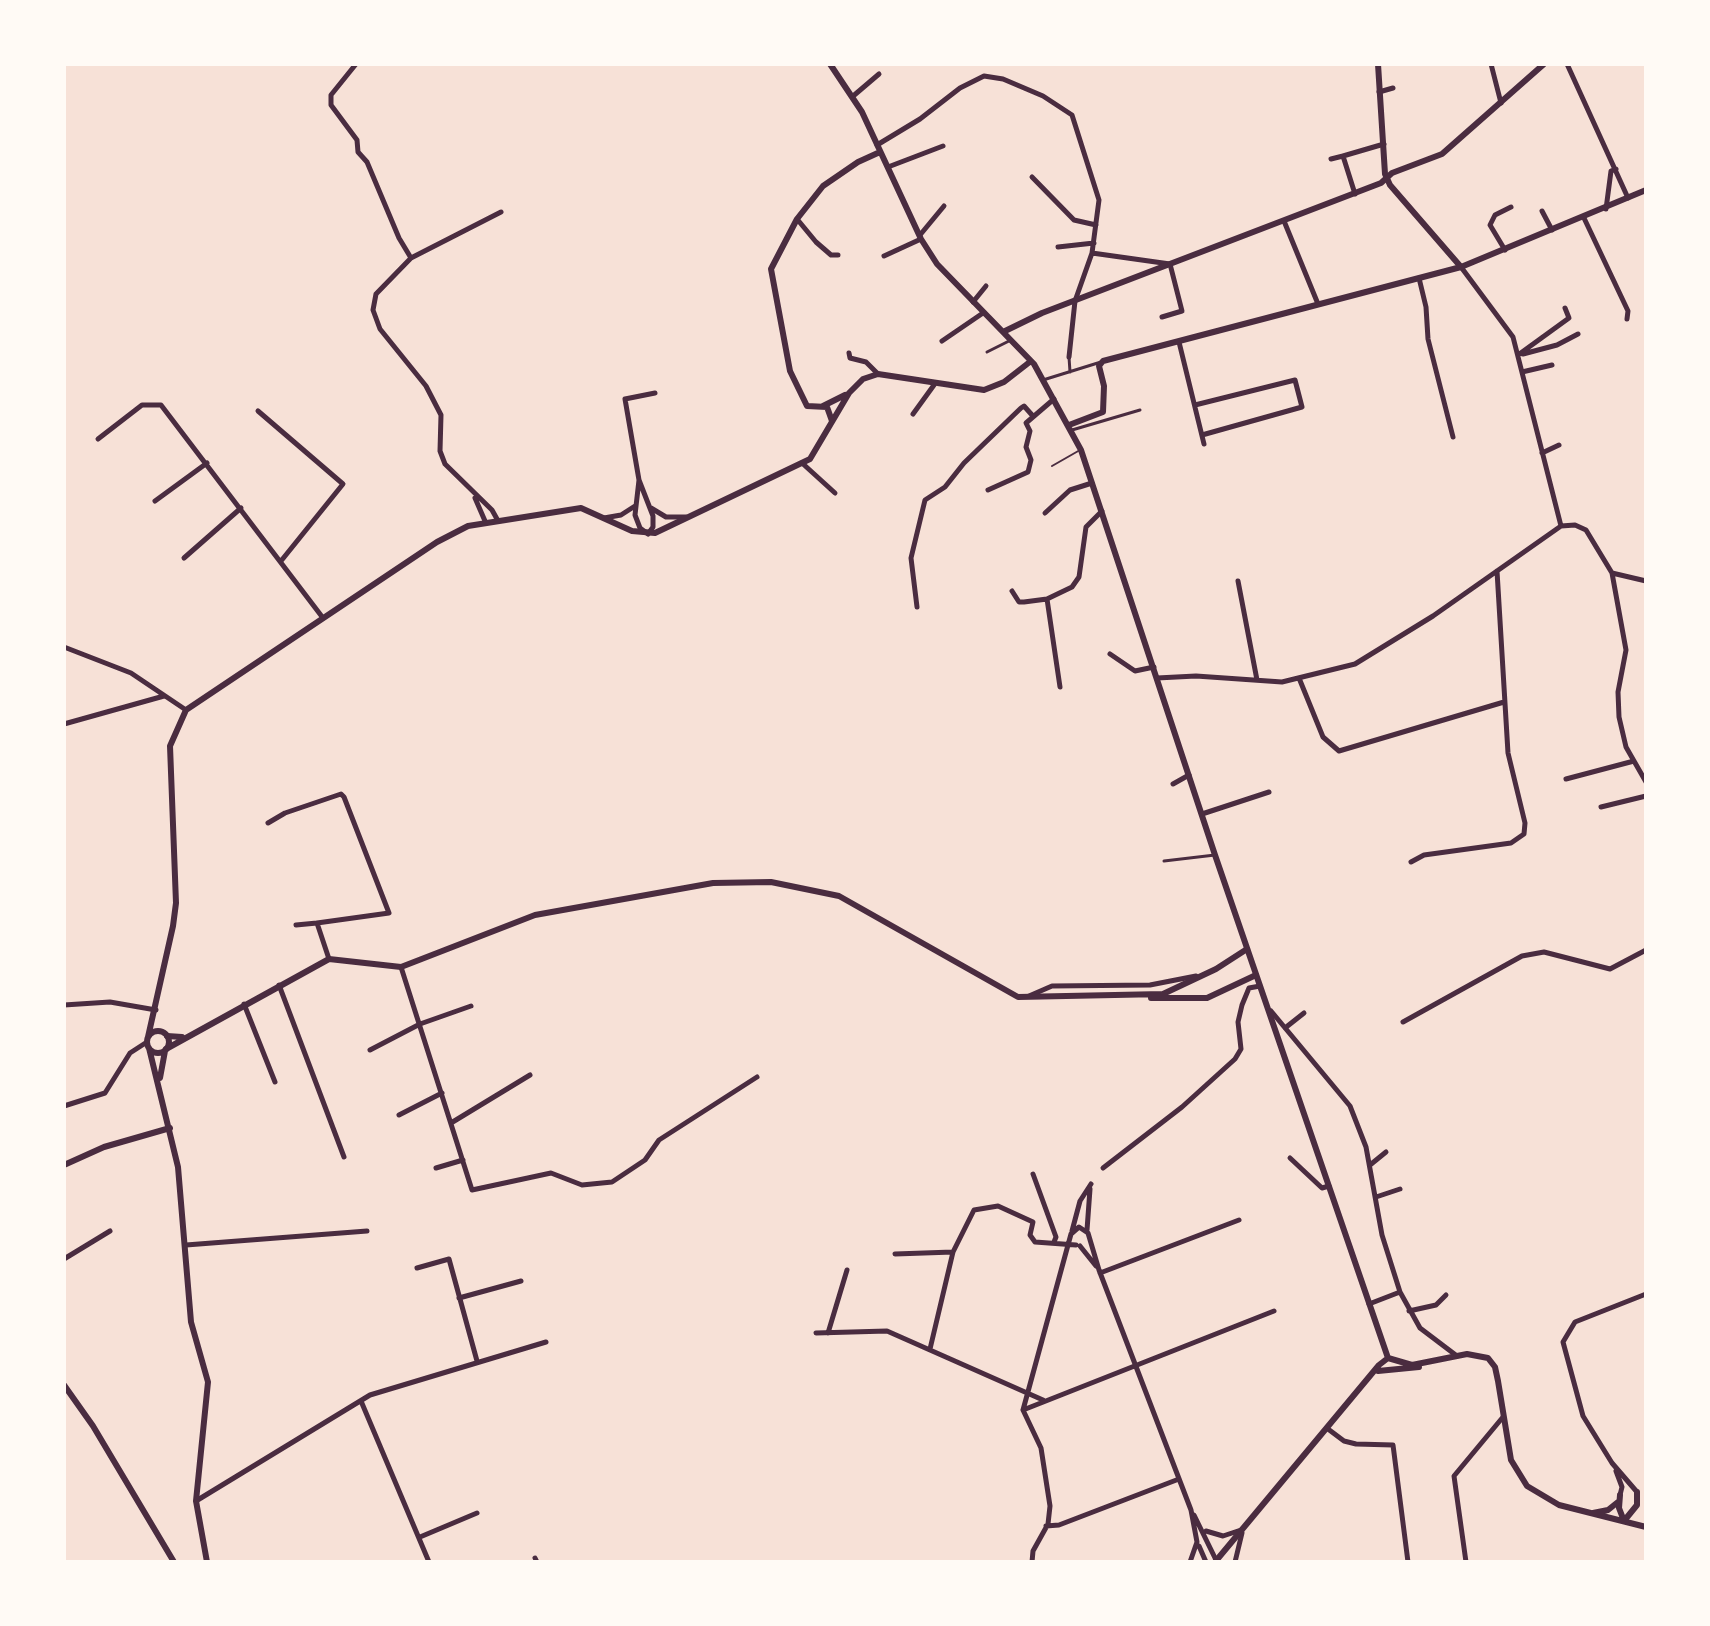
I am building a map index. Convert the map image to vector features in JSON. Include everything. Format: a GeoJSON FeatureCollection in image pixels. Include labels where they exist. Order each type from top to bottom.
{"type":"FeatureCollection","features":[{"type":"Feature","properties":{"kind":"main road"},"geometry":{"type":"LineString","coordinates":[[830,64],[852,97],[937,264],[1031,361],[1081,450],[1215,855],[1388,1358],[1403,1365],[1481,1355],[1492,1362],[1511,1460],[1527,1486],[1544,1498],[1590,1514],[1646,1527]]}},
{"type":"Feature","properties":{"kind":"main road"},"geometry":{"type":"LineString","coordinates":[[1378,64],[1387,178],[1461,267]]}},
{"type":"Feature","properties":{"kind":"main road"},"geometry":{"type":"LineString","coordinates":[[1003,332],[1157,264],[1170,264],[1355,194],[1447,152],[1544,64]]}},
{"type":"Feature","properties":{"kind":"main road"},"geometry":{"type":"LineString","coordinates":[[849,393],[823,406],[807,406],[790,371],[771,269],[797,219],[837,174],[879,148]]}},
{"type":"Feature","properties":{"kind":"main road"},"geometry":{"type":"LineString","coordinates":[[1070,428],[1103,412],[1104,386],[1099,366],[1103,361],[1461,267],[1646,190]]}},
{"type":"Feature","properties":{"kind":"main road"},"geometry":{"type":"LineString","coordinates":[[207,1562],[196,1501],[209,1392],[191,1322],[181,1191],[170,1128],[148,1042],[157,1010],[176,903],[170,746],[186,710],[437,542],[485,521],[581,508],[624,529],[648,534],[695,516],[802,463],[815,453],[849,393],[863,379],[878,374],[934,385],[984,390],[1004,382],[1031,361]]}},
{"type":"Feature","properties":{"kind":"main road"},"geometry":{"type":"LineString","coordinates":[[823,406],[829,410],[832,422]]}},
{"type":"Feature","properties":{"kind":"main road"},"geometry":{"type":"LineString","coordinates":[[148,1042],[155,1053],[166,1050],[278,984],[329,959],[401,967],[535,915],[713,883],[771,882],[839,896],[1009,994],[1027,998],[1201,999],[1256,975]]}},
{"type":"Feature","properties":{"kind":"main road"},"geometry":{"type":"LineString","coordinates":[[1144,997],[1170,991],[1247,949]]}},
{"type":"Feature","properties":{"kind":"main road"},"geometry":{"type":"LineString","coordinates":[[157,1010],[166,1035],[159,1082]]}},
{"type":"Feature","properties":{"kind":"main road"},"geometry":{"type":"LineString","coordinates":[[148,1042],[154,1032],[186,1036]]}},
{"type":"Feature","properties":{"kind":"main road"},"geometry":{"type":"LineString","coordinates":[[64,1165],[104,1147],[170,1128]]}},
{"type":"Feature","properties":{"kind":"main road"},"geometry":{"type":"LineString","coordinates":[[1370,1376],[1388,1358]]}},
{"type":"Feature","properties":{"kind":"main road"},"geometry":{"type":"LineString","coordinates":[[1216,1562],[1388,1358]]}},
{"type":"Feature","properties":{"kind":"main road"},"geometry":{"type":"LineString","coordinates":[[1378,1371],[1410,1369],[1429,1362]]}},
{"type":"Feature","properties":{"kind":"main road"},"geometry":{"type":"LineString","coordinates":[[64,1385],[93,1426],[174,1562]]}},
{"type":"Feature","properties":{"kind":"main road"},"geometry":{"type":"LineString","coordinates":[[1624,1521],[1637,1505],[1637,1492]]}},
{"type":"Feature","properties":{"kind":"main road"},"geometry":{"type":"LineString","coordinates":[[1637,1492],[1646,1503]]}},
{"type":"Feature","properties":{"kind":"main road"},"geometry":{"type":"LineString","coordinates":[[1590,1514],[1608,1510],[1619,1498]]}},
{"type":"Feature","properties":{"kind":"main road"},"geometry":{"type":"LineString","coordinates":[[1619,1498],[1624,1521]]}},
{"type":"Feature","properties":{"kind":"street"},"geometry":{"type":"LineString","coordinates":[[1491,64],[1502,104]]}},
{"type":"Feature","properties":{"kind":"street"},"geometry":{"type":"LineString","coordinates":[[1567,64],[1629,199]]}},
{"type":"Feature","properties":{"kind":"street"},"geometry":{"type":"LineString","coordinates":[[355,66],[331,95],[331,105],[357,140],[358,152],[367,162],[399,238],[411,258]]}},
{"type":"Feature","properties":{"kind":"street"},"geometry":{"type":"LineString","coordinates":[[852,97],[879,74]]}},
{"type":"Feature","properties":{"kind":"street"},"geometry":{"type":"LineString","coordinates":[[879,148],[960,88],[984,76],[1003,79],[1057,103],[1072,115],[1097,190],[1094,243],[1075,301],[1070,372]]}},
{"type":"Feature","properties":{"kind":"street"},"geometry":{"type":"LineString","coordinates":[[1378,92],[1393,88]]}},
{"type":"Feature","properties":{"kind":"street"},"geometry":{"type":"LineString","coordinates":[[1331,159],[1384,144]]}},
{"type":"Feature","properties":{"kind":"street"},"geometry":{"type":"LineString","coordinates":[[888,167],[943,146]]}},
{"type":"Feature","properties":{"kind":"street"},"geometry":{"type":"LineString","coordinates":[[1343,156],[1355,194]]}},
{"type":"Feature","properties":{"kind":"street"},"geometry":{"type":"LineString","coordinates":[[1606,209],[1611,171],[1616,169]]}},
{"type":"Feature","properties":{"kind":"street"},"geometry":{"type":"LineString","coordinates":[[1032,177],[1074,220],[1096,225]]}},
{"type":"Feature","properties":{"kind":"street"},"geometry":{"type":"LineString","coordinates":[[884,256],[921,237],[944,206]]}},
{"type":"Feature","properties":{"kind":"street"},"geometry":{"type":"LineString","coordinates":[[1505,250],[1490,225],[1495,215],[1511,207]]}},
{"type":"Feature","properties":{"kind":"street"},"geometry":{"type":"LineString","coordinates":[[1542,211],[1553,231]]}},
{"type":"Feature","properties":{"kind":"street"},"geometry":{"type":"LineString","coordinates":[[497,519],[441,457],[443,422],[431,396],[374,319],[376,294],[411,258],[501,212]]}},
{"type":"Feature","properties":{"kind":"street"},"geometry":{"type":"LineString","coordinates":[[1584,218],[1628,311],[1627,319]]}},
{"type":"Feature","properties":{"kind":"street"},"geometry":{"type":"LineString","coordinates":[[797,219],[816,242],[831,255],[838,255]]}},
{"type":"Feature","properties":{"kind":"street"},"geometry":{"type":"LineString","coordinates":[[1284,221],[1318,304]]}},
{"type":"Feature","properties":{"kind":"street"},"geometry":{"type":"LineString","coordinates":[[1058,247],[1094,243]]}},
{"type":"Feature","properties":{"kind":"street"},"geometry":{"type":"LineString","coordinates":[[1092,253],[1157,264]]}},
{"type":"Feature","properties":{"kind":"street"},"geometry":{"type":"LineString","coordinates":[[1162,317],[1182,311],[1170,264]]}},
{"type":"Feature","properties":{"kind":"street"},"geometry":{"type":"LineString","coordinates":[[1461,267],[1508,326],[1561,526]]}},
{"type":"Feature","properties":{"kind":"street"},"geometry":{"type":"LineString","coordinates":[[1419,278],[1426,307],[1428,339],[1453,437]]}},
{"type":"Feature","properties":{"kind":"street"},"geometry":{"type":"LineString","coordinates":[[972,303],[986,286]]}},
{"type":"Feature","properties":{"kind":"street"},"geometry":{"type":"LineString","coordinates":[[1518,355],[1569,318],[1565,308]]}},
{"type":"Feature","properties":{"kind":"street"},"geometry":{"type":"LineString","coordinates":[[942,341],[983,313]]}},
{"type":"Feature","properties":{"kind":"street"},"geometry":{"type":"LineString","coordinates":[[1518,355],[1557,345],[1578,334]]}},
{"type":"Feature","properties":{"kind":"street"},"geometry":{"type":"LineString","coordinates":[[987,352],[1011,340]]}},
{"type":"Feature","properties":{"kind":"street"},"geometry":{"type":"LineString","coordinates":[[1179,342],[1204,444]]}},
{"type":"Feature","properties":{"kind":"street"},"geometry":{"type":"LineString","coordinates":[[849,353],[850,358],[866,362],[878,374]]}},
{"type":"Feature","properties":{"kind":"street"},"geometry":{"type":"LineString","coordinates":[[1043,380],[1103,361]]}},
{"type":"Feature","properties":{"kind":"street"},"geometry":{"type":"LineString","coordinates":[[1522,372],[1552,365]]}},
{"type":"Feature","properties":{"kind":"street"},"geometry":{"type":"LineString","coordinates":[[1195,405],[1295,380],[1302,407],[1202,435]]}},
{"type":"Feature","properties":{"kind":"street"},"geometry":{"type":"LineString","coordinates":[[913,414],[934,385]]}},
{"type":"Feature","properties":{"kind":"street"},"geometry":{"type":"LineString","coordinates":[[639,480],[636,520],[648,534],[654,522],[639,480],[625,399],[655,393]]}},
{"type":"Feature","properties":{"kind":"street"},"geometry":{"type":"LineString","coordinates":[[988,490],[1028,472],[1031,460],[1026,447],[1030,431],[1026,423],[1054,399]]}},
{"type":"Feature","properties":{"kind":"street"},"geometry":{"type":"LineString","coordinates":[[98,439],[142,405],[161,405],[323,618]]}},
{"type":"Feature","properties":{"kind":"street"},"geometry":{"type":"LineString","coordinates":[[917,607],[911,558],[925,500],[945,487],[964,463],[1021,408],[1024,406],[1032,415]]}},
{"type":"Feature","properties":{"kind":"street"},"geometry":{"type":"LineString","coordinates":[[1070,428],[1140,410]]}},
{"type":"Feature","properties":{"kind":"street"},"geometry":{"type":"LineString","coordinates":[[258,411],[290,435],[343,484],[281,561]]}},
{"type":"Feature","properties":{"kind":"street"},"geometry":{"type":"LineString","coordinates":[[1542,453],[1559,445]]}},
{"type":"Feature","properties":{"kind":"street"},"geometry":{"type":"LineString","coordinates":[[155,501],[207,463]]}},
{"type":"Feature","properties":{"kind":"street"},"geometry":{"type":"LineString","coordinates":[[802,463],[835,493]]}},
{"type":"Feature","properties":{"kind":"street"},"geometry":{"type":"LineString","coordinates":[[1045,513],[1070,490],[1093,483]]}},
{"type":"Feature","properties":{"kind":"street"},"geometry":{"type":"LineString","coordinates":[[470,491],[485,521]]}},
{"type":"Feature","properties":{"kind":"street"},"geometry":{"type":"LineString","coordinates":[[603,518],[621,515],[636,506]]}},
{"type":"Feature","properties":{"kind":"street"},"geometry":{"type":"LineString","coordinates":[[650,506],[666,517],[695,516]]}},
{"type":"Feature","properties":{"kind":"street"},"geometry":{"type":"LineString","coordinates":[[184,558],[241,508]]}},
{"type":"Feature","properties":{"kind":"street"},"geometry":{"type":"LineString","coordinates":[[1012,591],[1019,602],[1047,599],[1076,583],[1086,527],[1103,511]]}},
{"type":"Feature","properties":{"kind":"street"},"geometry":{"type":"LineString","coordinates":[[1157,678],[1299,678],[1355,664],[1561,526],[1575,525],[1586,530],[1612,573],[1626,650],[1618,692],[1619,717],[1626,747],[1646,782]]}},
{"type":"Feature","properties":{"kind":"street"},"geometry":{"type":"LineString","coordinates":[[1411,862],[1424,855],[1520,839],[1525,823],[1508,753],[1497,571]]}},
{"type":"Feature","properties":{"kind":"street"},"geometry":{"type":"LineString","coordinates":[[1612,573],[1646,581]]}},
{"type":"Feature","properties":{"kind":"street"},"geometry":{"type":"LineString","coordinates":[[1238,581],[1257,680]]}},
{"type":"Feature","properties":{"kind":"street"},"geometry":{"type":"LineString","coordinates":[[1047,599],[1060,687]]}},
{"type":"Feature","properties":{"kind":"street"},"geometry":{"type":"LineString","coordinates":[[64,647],[131,673],[186,710]]}},
{"type":"Feature","properties":{"kind":"street"},"geometry":{"type":"LineString","coordinates":[[1110,654],[1135,671],[1154,667]]}},
{"type":"Feature","properties":{"kind":"street"},"geometry":{"type":"LineString","coordinates":[[1299,678],[1323,737],[1339,751],[1504,702]]}},
{"type":"Feature","properties":{"kind":"street"},"geometry":{"type":"LineString","coordinates":[[64,724],[165,695]]}},
{"type":"Feature","properties":{"kind":"street"},"geometry":{"type":"LineString","coordinates":[[1566,779],[1634,761]]}},
{"type":"Feature","properties":{"kind":"street"},"geometry":{"type":"LineString","coordinates":[[1173,784],[1190,775]]}},
{"type":"Feature","properties":{"kind":"street"},"geometry":{"type":"LineString","coordinates":[[1202,814],[1269,792]]}},
{"type":"Feature","properties":{"kind":"street"},"geometry":{"type":"LineString","coordinates":[[268,823],[285,813],[341,794],[389,913],[296,925]]}},
{"type":"Feature","properties":{"kind":"street"},"geometry":{"type":"LineString","coordinates":[[1601,807],[1646,796]]}},
{"type":"Feature","properties":{"kind":"street"},"geometry":{"type":"LineString","coordinates":[[1164,861],[1215,855]]}},
{"type":"Feature","properties":{"kind":"street"},"geometry":{"type":"LineString","coordinates":[[317,923],[329,959]]}},
{"type":"Feature","properties":{"kind":"street"},"geometry":{"type":"LineString","coordinates":[[1403,1022],[1522,956],[1544,952],[1610,969],[1646,950]]}},
{"type":"Feature","properties":{"kind":"street"},"geometry":{"type":"LineString","coordinates":[[401,967],[472,1190],[551,1173],[582,1185],[603,1185],[645,1160],[659,1140],[757,1077]]}},
{"type":"Feature","properties":{"kind":"street"},"geometry":{"type":"LineString","coordinates":[[1027,998],[1052,986],[1150,985],[1205,974]]}},
{"type":"Feature","properties":{"kind":"street"},"geometry":{"type":"LineString","coordinates":[[1241,983],[1249,988],[1260,986]]}},
{"type":"Feature","properties":{"kind":"street"},"geometry":{"type":"LineString","coordinates":[[278,984],[344,1157]]}},
{"type":"Feature","properties":{"kind":"street"},"geometry":{"type":"LineString","coordinates":[[1103,1168],[1182,1107],[1239,1055],[1238,1016],[1249,988]]}},
{"type":"Feature","properties":{"kind":"street"},"geometry":{"type":"LineString","coordinates":[[64,1005],[110,1002],[157,1010]]}},
{"type":"Feature","properties":{"kind":"street"},"geometry":{"type":"LineString","coordinates":[[244,1003],[275,1082]]}},
{"type":"Feature","properties":{"kind":"street"},"geometry":{"type":"LineString","coordinates":[[370,1050],[420,1024],[471,1006]]}},
{"type":"Feature","properties":{"kind":"street"},"geometry":{"type":"LineString","coordinates":[[1271,1011],[1350,1106],[1370,1165],[1382,1235],[1400,1292],[1409,1311],[1432,1340],[1457,1356]]}},
{"type":"Feature","properties":{"kind":"street"},"geometry":{"type":"LineString","coordinates":[[1285,1028],[1304,1013]]}},
{"type":"Feature","properties":{"kind":"street"},"geometry":{"type":"LineString","coordinates":[[64,1106],[105,1093],[130,1053],[148,1042]]}},
{"type":"Feature","properties":{"kind":"street"},"geometry":{"type":"LineString","coordinates":[[451,1123],[530,1075]]}},
{"type":"Feature","properties":{"kind":"street"},"geometry":{"type":"LineString","coordinates":[[399,1115],[442,1093]]}},
{"type":"Feature","properties":{"kind":"street"},"geometry":{"type":"LineString","coordinates":[[1370,1165],[1386,1152]]}},
{"type":"Feature","properties":{"kind":"street"},"geometry":{"type":"LineString","coordinates":[[1290,1158],[1322,1188],[1329,1186]]}},
{"type":"Feature","properties":{"kind":"street"},"geometry":{"type":"LineString","coordinates":[[436,1168],[463,1160]]}},
{"type":"Feature","properties":{"kind":"street"},"geometry":{"type":"LineString","coordinates":[[1033,1174],[1056,1237],[1054,1242]]}},
{"type":"Feature","properties":{"kind":"street"},"geometry":{"type":"LineString","coordinates":[[1032,1562],[1033,1551],[1046,1526],[1050,1506],[1041,1448],[1023,1410],[1080,1201],[1091,1184],[1085,1217],[1089,1239],[1191,1510],[1197,1542],[1206,1562]]}},
{"type":"Feature","properties":{"kind":"street"},"geometry":{"type":"LineString","coordinates":[[1376,1197],[1400,1189]]}},
{"type":"Feature","properties":{"kind":"street"},"geometry":{"type":"LineString","coordinates":[[930,1349],[953,1252],[970,1215],[979,1207],[996,1205],[1033,1222],[1030,1235],[1035,1242],[1069,1242],[1078,1246],[1100,1272]]}},
{"type":"Feature","properties":{"kind":"street"},"geometry":{"type":"LineString","coordinates":[[1100,1272],[1239,1220]]}},
{"type":"Feature","properties":{"kind":"street"},"geometry":{"type":"LineString","coordinates":[[1072,1231],[1079,1227],[1087,1231]]}},
{"type":"Feature","properties":{"kind":"street"},"geometry":{"type":"LineString","coordinates":[[64,1259],[110,1231]]}},
{"type":"Feature","properties":{"kind":"street"},"geometry":{"type":"LineString","coordinates":[[186,1245],[367,1231]]}},
{"type":"Feature","properties":{"kind":"street"},"geometry":{"type":"LineString","coordinates":[[1078,1246],[1089,1239]]}},
{"type":"Feature","properties":{"kind":"street"},"geometry":{"type":"LineString","coordinates":[[895,1254],[953,1252]]}},
{"type":"Feature","properties":{"kind":"street"},"geometry":{"type":"LineString","coordinates":[[417,1268],[449,1259],[477,1361]]}},
{"type":"Feature","properties":{"kind":"street"},"geometry":{"type":"LineString","coordinates":[[828,1333],[847,1270]]}},
{"type":"Feature","properties":{"kind":"street"},"geometry":{"type":"LineString","coordinates":[[459,1298],[521,1281]]}},
{"type":"Feature","properties":{"kind":"street"},"geometry":{"type":"LineString","coordinates":[[1369,1304],[1400,1292]]}},
{"type":"Feature","properties":{"kind":"street"},"geometry":{"type":"LineString","coordinates":[[1619,1498],[1622,1487],[1612,1463],[1583,1416],[1563,1338],[1575,1322],[1646,1294]]}},
{"type":"Feature","properties":{"kind":"street"},"geometry":{"type":"LineString","coordinates":[[1409,1311],[1436,1305],[1446,1295]]}},
{"type":"Feature","properties":{"kind":"street"},"geometry":{"type":"LineString","coordinates":[[1023,1410],[1274,1311]]}},
{"type":"Feature","properties":{"kind":"street"},"geometry":{"type":"LineString","coordinates":[[816,1333],[887,1331],[1043,1400]]}},
{"type":"Feature","properties":{"kind":"street"},"geometry":{"type":"LineString","coordinates":[[196,1501],[382,1390],[546,1342]]}},
{"type":"Feature","properties":{"kind":"street"},"geometry":{"type":"LineString","coordinates":[[361,1401],[429,1562]]}},
{"type":"Feature","properties":{"kind":"street"},"geometry":{"type":"LineString","coordinates":[[1466,1562],[1454,1476],[1495,1422],[1503,1417]]}},
{"type":"Feature","properties":{"kind":"street"},"geometry":{"type":"LineString","coordinates":[[1328,1429],[1344,1441],[1356,1444],[1393,1445],[1408,1562]]}},
{"type":"Feature","properties":{"kind":"street"},"geometry":{"type":"LineString","coordinates":[[1612,1463],[1637,1492]]}},
{"type":"Feature","properties":{"kind":"street"},"geometry":{"type":"LineString","coordinates":[[1046,1526],[1059,1525],[1179,1479]]}},
{"type":"Feature","properties":{"kind":"street"},"geometry":{"type":"LineString","coordinates":[[1191,1510],[1203,1529],[1216,1562]]}},
{"type":"Feature","properties":{"kind":"street"},"geometry":{"type":"LineString","coordinates":[[420,1537],[477,1513]]}},
{"type":"Feature","properties":{"kind":"street"},"geometry":{"type":"LineString","coordinates":[[1203,1529],[1223,1536],[1249,1525]]}},
{"type":"Feature","properties":{"kind":"street"},"geometry":{"type":"LineString","coordinates":[[1235,1562],[1242,1533]]}},
{"type":"Feature","properties":{"kind":"street"},"geometry":{"type":"LineString","coordinates":[[1190,1562],[1197,1542]]}},
{"type":"Feature","properties":{"kind":"lane"},"geometry":{"type":"LineString","coordinates":[[1052,466],[1081,450]]}}]}
